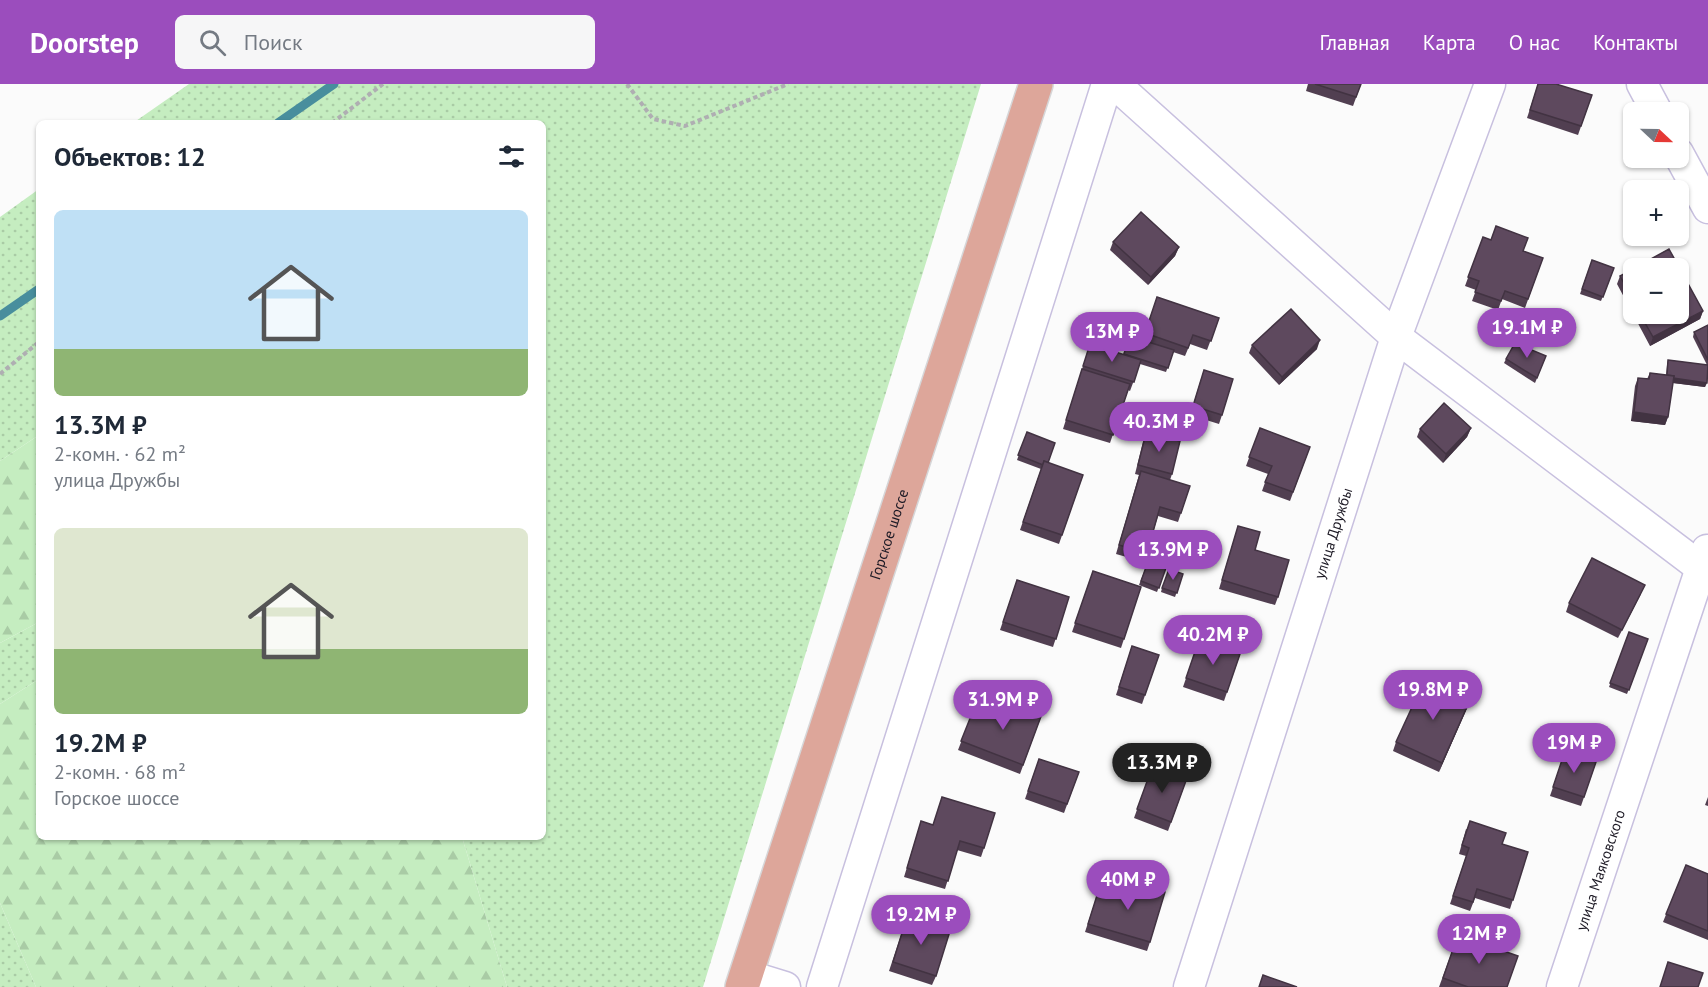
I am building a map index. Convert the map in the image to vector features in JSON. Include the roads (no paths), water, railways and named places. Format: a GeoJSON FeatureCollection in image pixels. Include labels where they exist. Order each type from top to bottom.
{"type":"FeatureCollection","features":[{"type":"Feature","properties":{"kind":"main road","name":"Горское шоссе"},"geometry":{"type":"LineString","coordinates":[[744,981],[1036,84]]}},
{"type":"Feature","properties":{"kind":"street"},"geometry":{"type":"LineString","coordinates":[[822,987],[1107,84]]}},
{"type":"Feature","properties":{"kind":"street"},"geometry":{"type":"LineString","coordinates":[[1115,84],[1396,337],[1704,557]]}},
{"type":"Feature","properties":{"kind":"street","name":"улица Дружбы"},"geometry":{"type":"LineString","coordinates":[[1189,987],[1396,337],[1490,84]]}},
{"type":"Feature","properties":{"kind":"street"},"geometry":{"type":"LineString","coordinates":[[1642,84],[1652,102]]}},
{"type":"Feature","properties":{"kind":"street"},"geometry":{"type":"LineString","coordinates":[[1686,168],[1708,208]]}},
{"type":"Feature","properties":{"kind":"street","name":"улица Маяковского"},"geometry":{"type":"LineString","coordinates":[[1562,987],[1704,557]]}},
{"type":"Feature","properties":{"kind":"street"},"geometry":{"type":"LineString","coordinates":[[744,981],[785,987]]}},
{"type":"Feature","properties":{"kind":"waterway"},"geometry":{"type":"LineString","coordinates":[[282,120],[334,84]]}},
{"type":"Feature","properties":{"kind":"waterway"},"geometry":{"type":"LineString","coordinates":[[0,316],[36,291]]}}]}
